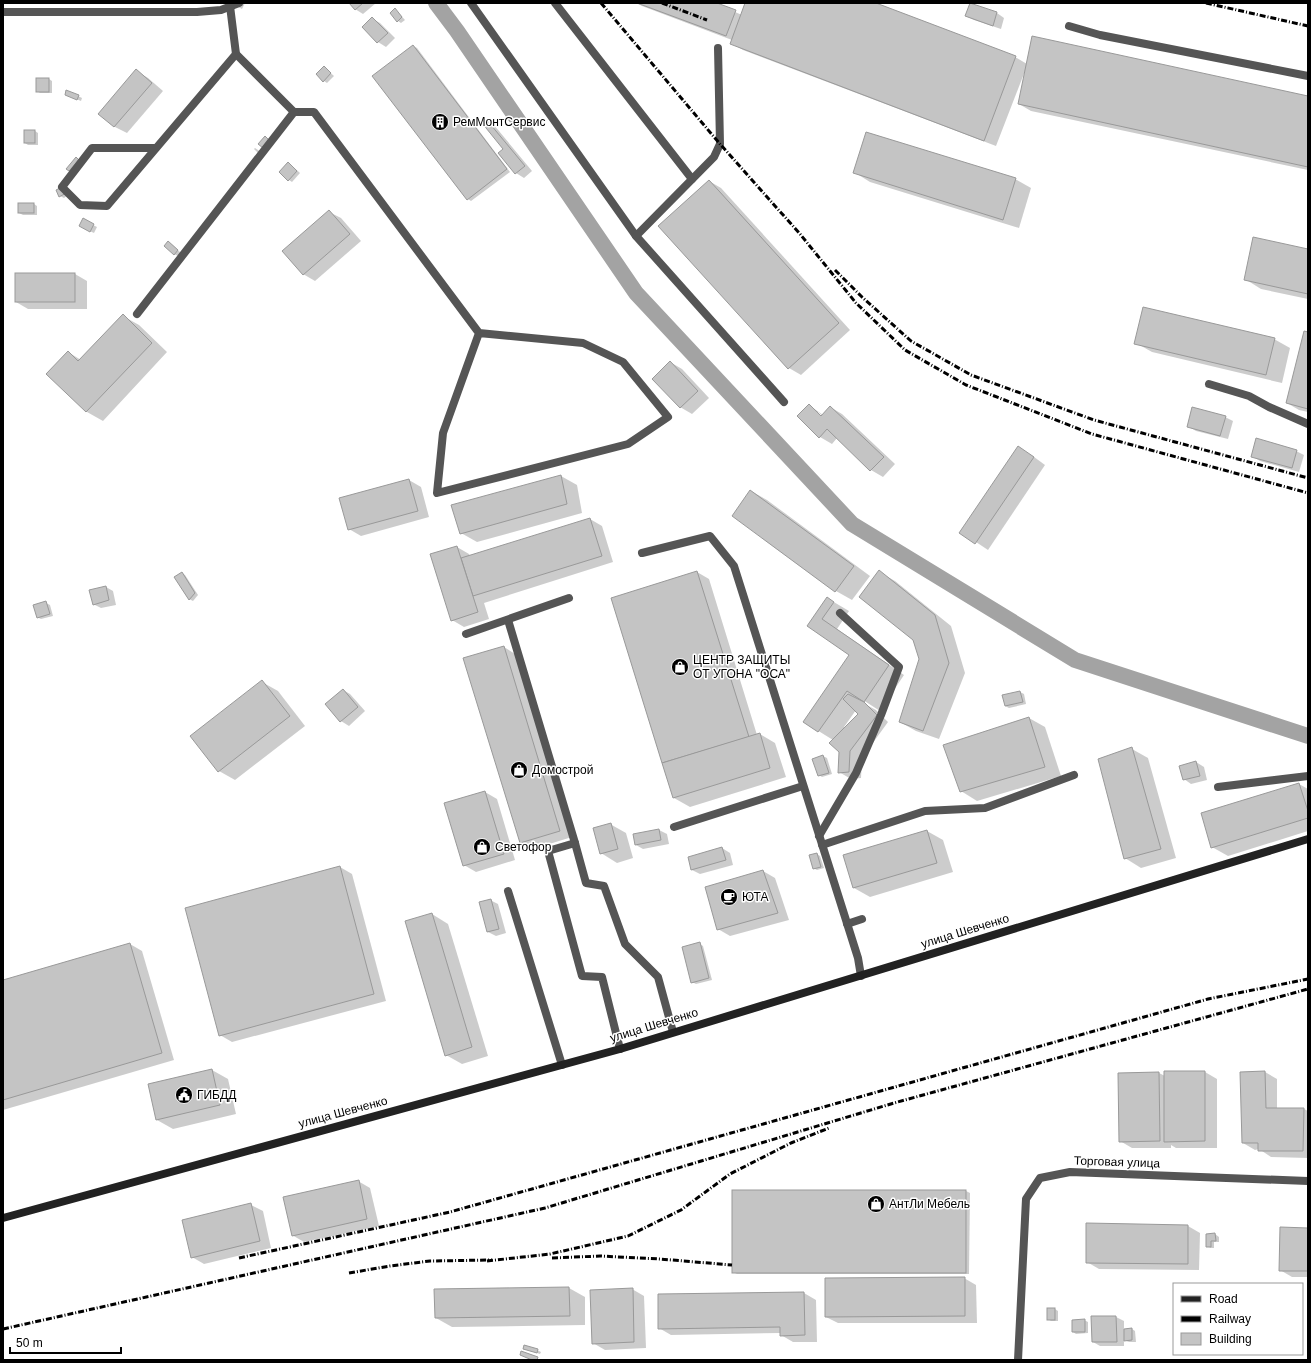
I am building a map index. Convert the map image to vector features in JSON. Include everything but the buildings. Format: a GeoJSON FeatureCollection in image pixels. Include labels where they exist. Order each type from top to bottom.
{"type":"FeatureCollection","features":[{"type":"Feature","properties":{"kind":"street"},"geometry":{"type":"LineString","coordinates":[[3,12],[197,12],[221,10],[240,3]]}},
{"type":"Feature","properties":{"kind":"street"},"geometry":{"type":"LineString","coordinates":[[472,3],[636,236],[784,402]]}},
{"type":"Feature","properties":{"kind":"street"},"geometry":{"type":"LineString","coordinates":[[555,3],[692,179]]}},
{"type":"Feature","properties":{"kind":"street"},"geometry":{"type":"LineString","coordinates":[[230,6],[236,54],[294,112],[314,112],[479,333],[583,343],[623,362],[668,417],[628,444],[437,493],[443,433],[479,333]]}},
{"type":"Feature","properties":{"kind":"street"},"geometry":{"type":"LineString","coordinates":[[1069,26],[1100,35],[1308,76]]}},
{"type":"Feature","properties":{"kind":"street"},"geometry":{"type":"LineString","coordinates":[[636,236],[714,157],[720,144],[718,48]]}},
{"type":"Feature","properties":{"kind":"street"},"geometry":{"type":"LineString","coordinates":[[156,148],[92,148],[62,187],[80,204],[107,206],[236,54]]}},
{"type":"Feature","properties":{"kind":"street"},"geometry":{"type":"LineString","coordinates":[[137,314],[294,112]]}},
{"type":"Feature","properties":{"kind":"street"},"geometry":{"type":"LineString","coordinates":[[1209,384],[1249,396],[1269,407],[1308,424]]}},
{"type":"Feature","properties":{"kind":"street"},"geometry":{"type":"LineString","coordinates":[[642,553],[710,536],[734,566],[858,958],[861,976]]}},
{"type":"Feature","properties":{"kind":"street"},"geometry":{"type":"LineString","coordinates":[[466,634],[569,598]]}},
{"type":"Feature","properties":{"kind":"street"},"geometry":{"type":"LineString","coordinates":[[819,836],[856,773],[882,716],[899,667],[840,613]]}},
{"type":"Feature","properties":{"kind":"street"},"geometry":{"type":"LineString","coordinates":[[508,620],[586,883],[604,886],[625,944],[658,977],[673,1032]]}},
{"type":"Feature","properties":{"kind":"street"},"geometry":{"type":"LineString","coordinates":[[822,845],[925,811],[985,808],[1074,776]]}},
{"type":"Feature","properties":{"kind":"street"},"geometry":{"type":"LineString","coordinates":[[1218,787],[1308,776]]}},
{"type":"Feature","properties":{"kind":"street"},"geometry":{"type":"LineString","coordinates":[[674,827],[803,786]]}},
{"type":"Feature","properties":{"kind":"street","name":"улица Шевченко"},"geometry":{"type":"LineString","coordinates":[[3,1218],[620,1049],[1308,839]]}},
{"type":"Feature","properties":{"kind":"street"},"geometry":{"type":"LineString","coordinates":[[575,843],[548,851],[582,976],[602,977],[620,1049]]}},
{"type":"Feature","properties":{"kind":"street"},"geometry":{"type":"LineString","coordinates":[[508,891],[562,1065]]}},
{"type":"Feature","properties":{"kind":"street"},"geometry":{"type":"LineString","coordinates":[[847,924],[862,919]]}},
{"type":"Feature","properties":{"kind":"street","name":"Торговая улица"},"geometry":{"type":"LineString","coordinates":[[1018,1360],[1026,1199],[1040,1178],[1070,1172],[1308,1181]]}},
{"type":"Feature","properties":{"kind":"waterway"},"geometry":{"type":"LineString","coordinates":[[436,3],[457,31],[636,293],[852,524],[1075,660],[1308,736]]}},
{"type":"Feature","properties":{"kind":"railway"},"geometry":{"type":"LineString","coordinates":[[601,3],[720,144],[800,234],[856,303],[905,350],[966,385],[1092,434],[1308,493]]}},
{"type":"Feature","properties":{"kind":"railway"},"geometry":{"type":"LineString","coordinates":[[662,3],[707,20]]}},
{"type":"Feature","properties":{"kind":"railway"},"geometry":{"type":"LineString","coordinates":[[1206,3],[1308,26]]}},
{"type":"Feature","properties":{"kind":"railway"},"geometry":{"type":"LineString","coordinates":[[835,270],[862,297],[911,341],[971,375],[1094,420],[1308,478]]}},
{"type":"Feature","properties":{"kind":"railway"},"geometry":{"type":"LineString","coordinates":[[239,1258],[450,1212],[1208,999],[1308,979]]}},
{"type":"Feature","properties":{"kind":"railway"},"geometry":{"type":"LineString","coordinates":[[3,1329],[545,1208],[894,1103],[1308,989]]}},
{"type":"Feature","properties":{"kind":"railway"},"geometry":{"type":"LineString","coordinates":[[487,1261],[550,1254],[628,1236],[681,1210],[730,1174],[791,1143],[829,1128]]}},
{"type":"Feature","properties":{"kind":"railway"},"geometry":{"type":"LineString","coordinates":[[552,1258],[600,1256],[732,1265]]}},
{"type":"Feature","properties":{"kind":"railway"},"geometry":{"type":"LineString","coordinates":[[349,1273],[430,1261],[492,1260]]}},
{"type":"Feature","properties":{"kind":"place","name":"РемМонтСервис"},"geometry":{"type":"Point","coordinates":[440,122]}},
{"type":"Feature","properties":{"kind":"place","name":"ЦЕНТР ЗАЩИТЫ ОТ УГОНА \"ОСА\""},"geometry":{"type":"Point","coordinates":[680,667]}},
{"type":"Feature","properties":{"kind":"place","name":"Домострой"},"geometry":{"type":"Point","coordinates":[519,770]}},
{"type":"Feature","properties":{"kind":"place","name":"Светофор"},"geometry":{"type":"Point","coordinates":[482,847]}},
{"type":"Feature","properties":{"kind":"place","name":"ЮТА"},"geometry":{"type":"Point","coordinates":[729,897]}},
{"type":"Feature","properties":{"kind":"place","name":"ГИБДД"},"geometry":{"type":"Point","coordinates":[184,1095]}},
{"type":"Feature","properties":{"kind":"place","name":"АнтЛи Мебель"},"geometry":{"type":"Point","coordinates":[876,1204]}}]}
